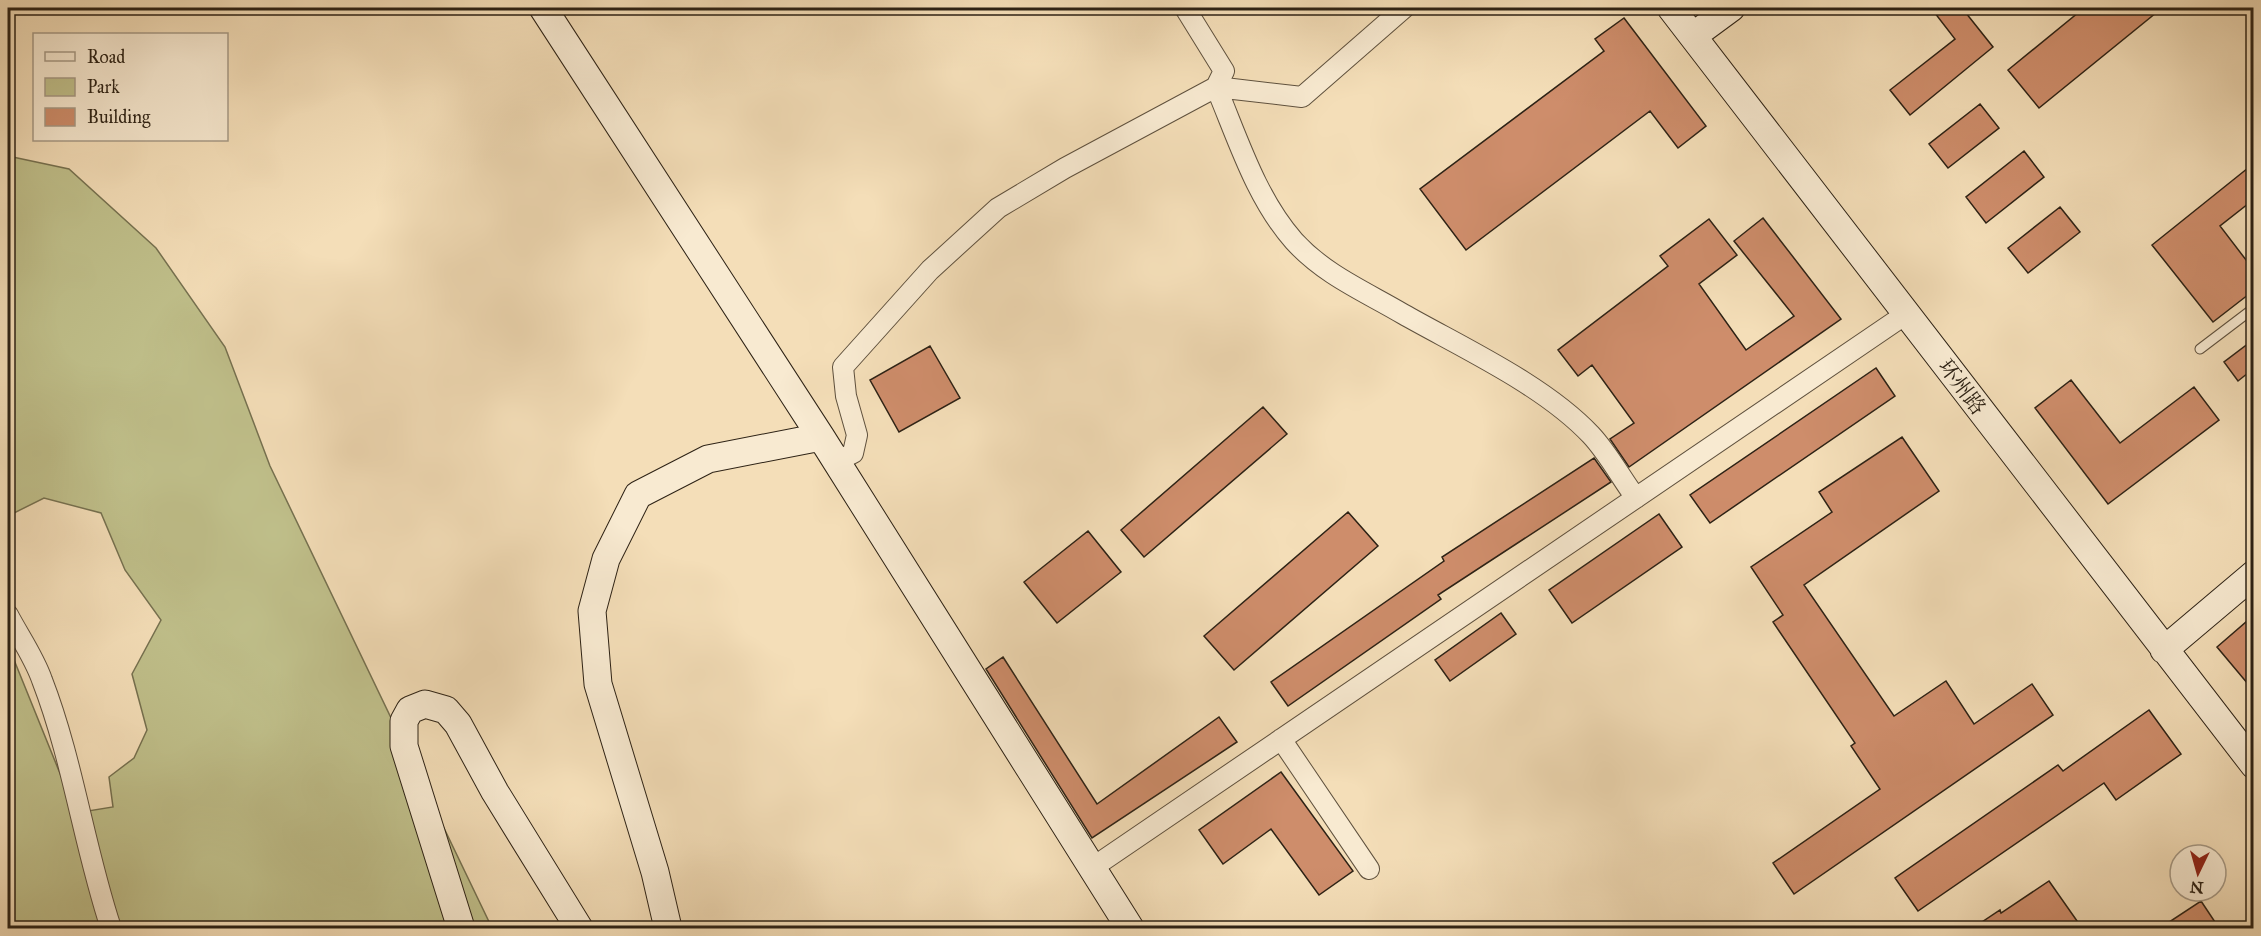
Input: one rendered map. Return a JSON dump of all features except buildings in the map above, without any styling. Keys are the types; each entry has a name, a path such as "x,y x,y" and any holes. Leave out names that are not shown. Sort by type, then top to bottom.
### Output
{"street":[{"path":"543,8 821,437 1130,928"},
{"path":"1185,8 1224,71 1216,87 1260,190 1282,225 1310,256 1344,283 1537,390 1590,435 1636,498"},
{"path":"836,462 853,453 857,435 846,396 843,367 930,270 998,208 1065,168 1216,87 1302,97 1404,8"},
{"name":"环州路","path":"1671,8 2253,765"},
{"path":"1693,36 1731,8"},
{"path":"1092,868 1906,314"},
{"path":"668,928 655,872 598,684 592,611 606,559 638,495 708,459 821,437"},
{"path":"2164,650 2253,574"},
{"path":"8,615 42,678 63,745 97,887 111,928"},
{"path":"461,928 404,746 404,721 410,710 425,704 446,710 458,724 495,792 579,928"},
{"path":"1281,739 1370,869"}],"lane":[{"path":"2200,349 2253,308"}],"green space":[{"path":"8,156 69,169 156,248 225,347 270,466 492,928 8,928 8,645 76,813 113,807 109,777 134,758 147,730 132,674 161,620 125,570 101,513 44,498 8,516"}]}
